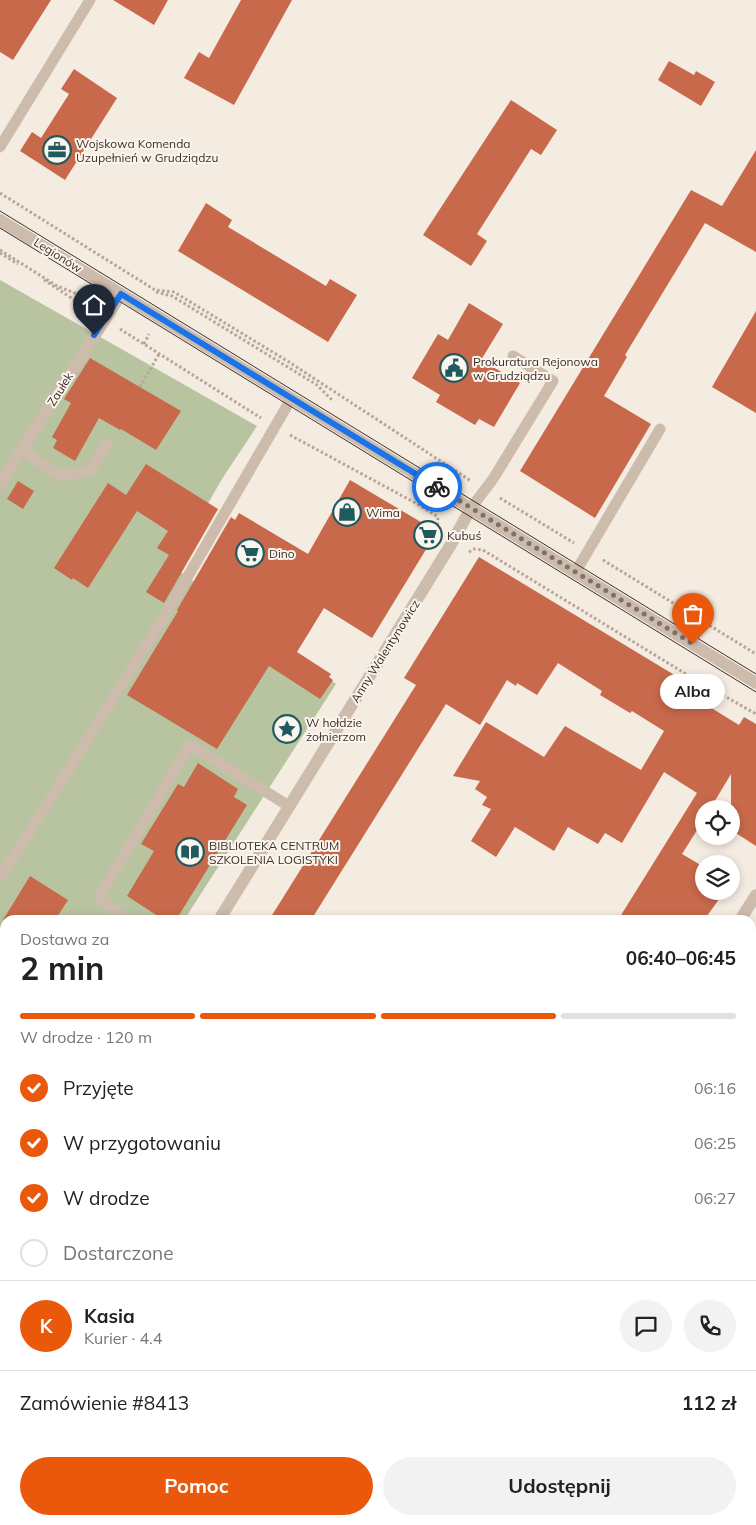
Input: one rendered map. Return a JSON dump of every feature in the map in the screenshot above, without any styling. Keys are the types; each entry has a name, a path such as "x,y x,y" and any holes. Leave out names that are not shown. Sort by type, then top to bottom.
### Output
{"street":[{"name":"Legionów","path":"0,220 756,682"},
{"name":"Zaułek","path":"0,484 121,294"},
{"name":"Anny Walentynowicz","path":"222,915 450,546 471,508"},
{"path":"743,915 756,895"}],"lane":[{"path":"0,148 90,0"},
{"path":"471,508 493,479 553,381 512,356"},
{"path":"0,876 166,614 291,399"},
{"path":"575,573 660,429"},
{"path":"22,449 59,476 89,471 107,444"},
{"path":"120,915 99,897 190,745 289,806"}],"path":[{"path":"0,193 155,290 173,294 289,362 444,464 441,470"},
{"path":"0,252 57,286 112,308"},
{"path":"0,252 275,427 438,517 437,532"},
{"path":"145,290 173,294 318,385 335,403"},
{"path":"169,301 173,294"},
{"path":"143,327 150,333 144,344"},
{"path":"140,387 159,354"},
{"path":"420,506 422,501"},
{"path":"466,556 474,549 483,550 686,674 756,714"}],"green space":[{"path":"0,280 257,426 222,479 172,566 336,684 187,915 0,915"}],"building":[{"path":"0,0 51,0 13,60 0,52"},
{"path":"113,0 168,0 154,25"},
{"path":"241,0 292,0 234,105 184,78 199,52 209,58"},
{"path":"669,61 694,75 696,71 715,82 701,106 658,80"},
{"path":"74,69 117,98 65,180 20,151 32,132 41,138 69,94 61,89"},
{"path":"511,100 557,130 541,155 531,149 477,234 487,241 471,266 423,235"},
{"path":"756,150 756,252 705,223 625,355 627,357 604,396 651,424 595,518 520,471 691,190 722,206"},
{"path":"206,203 232,220 228,227 326,286 330,279 357,295 328,342 178,251"},
{"name":"Prokuratura Rejonowa w Grudziądzu","path":"469,303 503,324 481,360 520,383 494,427 479,419 475,425 436,402 440,395 412,378 438,334 448,340"},
{"path":"756,311 756,413 712,387"},
{"path":"90,358 181,411 156,450 99,418 75,461 53,448 57,440 52,437 71,403 64,399"},
{"path":"146,464 218,509 164,603 146,592 169,555 157,548 168,531 137,511 88,588 54,568 108,483 126,495"},
{"path":"350,480 431,528 433,538 372,638 324,608 297,652 331,674 329,677 333,680 320,699 269,666 217,749 127,695 178,611 231,517 235,520 239,513 308,554"},
{"path":"18,481 34,491 23,509 7,499"},
{"path":"479,557 691,685 687,693 739,725 744,717 756,724 756,846 740,836 740,800 731,800 731,774 715,800 695,800 695,833 682,854 695,862 695,900 718,900 708,915 621,915 697,793 664,772 622,843 605,833 598,844 568,827 554,851 515,827 496,857 471,841 491,809 482,805 487,797 475,789 480,781 453,776 486,722 544,757 565,726 641,770 664,731 632,711 630,713 600,695 602,691 558,663 537,695 517,683 516,686 507,680 480,725 446,704 314,915 272,915 416,685 404,678"},
{"path":"198,763 238,789 234,797 247,805 179,915 156,915 127,896 154,851 141,844 178,784 184,787"},
{"path":"30,876 68,900 58,915 6,915"}],"tram line":[{"path":"0,211 756,674"},
{"path":"0,228 756,692"}],"way so far":[{"path":"437,487 693,644"}],"place":[{"name":"Wojskowa Komenda Uzupełnień w Grudziądzu","path":"57,150"},
{"name":"Prokuratura Rejonowa w Grudziądzu","path":"454,368"},
{"name":"Wima","path":"347,512"},
{"name":"Kubuś","path":"428,535"},
{"name":"Dino","path":"250,553"},
{"name":"Alba","path":"693,644"},
{"name":"W hołdzie żołnierzom","path":"287,729"},
{"name":"BIBLIOTEKA CENTRUM SZKOLENIA LOGISTYKI","path":"190,852"}],"route":[{"path":"94,335 121,294 437,487"}]}
